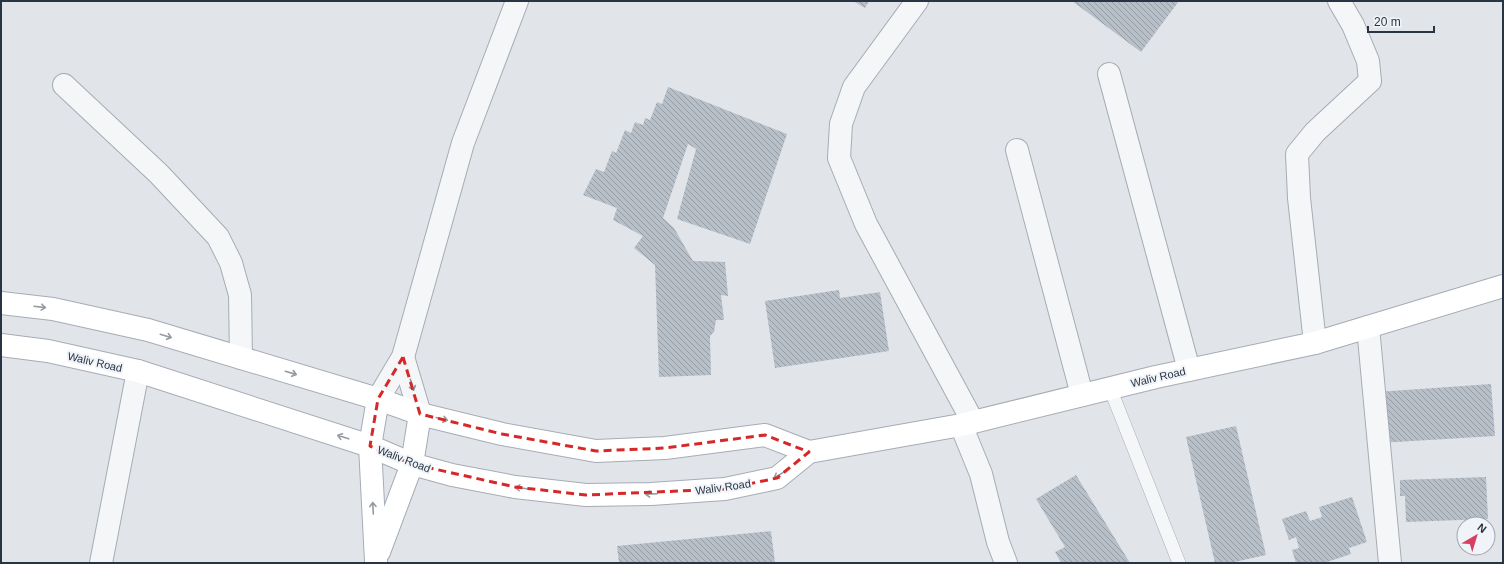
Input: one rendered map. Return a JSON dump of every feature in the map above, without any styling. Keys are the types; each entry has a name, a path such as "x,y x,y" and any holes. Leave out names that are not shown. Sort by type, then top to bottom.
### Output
{"main road":[{"name":"Waliv Road","path":"1,345 48,351 138,371 370,446 412,464 452,475 516,487 586,495 651,494 725,489 777,478 809,452 967,423 1110,388 1315,343 1503,286"},
{"path":"1,303 53,309 141,329 378,399 420,414 502,434 596,451 664,448 765,435 809,452"},
{"path":"375,562 370,446 378,399"},
{"path":"375,562 412,464 420,414"}],"street":[{"path":"378,399 403,357 463,143 517,1"},
{"path":"917,1 854,87 841,124 839,158 866,224 967,423 998,542 1006,563"},
{"path":"1315,343 1299,198 1297,154 1315,132 1370,80 1368,61 1353,25 1339,1"},
{"path":"1109,74 1189,370"},
{"path":"64,85 159,174 218,237 231,264 240,294 241,358"},
{"path":"1017,150 1082,395"},
{"path":"1368,327 1390,563"},
{"path":"403,357 420,414"},
{"path":"101,563 138,371"}],"lane":[{"path":"1110,388 1179,563"}],"highlighted area":[{"path":"403,357 420,414 502,434 596,451 665,448 765,435 809,452 777,478 725,489 586,495 515,487 412,464 370,446 378,399"}],"building":[{"path":"853,1 869,1 865,8"},
{"path":"1072,1 1179,1 1141,52"},
{"path":"668,87 787,134 750,244 677,219 696,149 688,144 663,218 674,228 693,261 725,262 728,296 721,295 724,320 716,320 714,332 710,336 711,375 659,377 655,265 634,248 643,236 613,220 617,208 583,195 596,169 604,172 612,151 616,153 625,130 631,133 635,122 643,125 645,118 650,120 657,102 662,104"},
{"path":"839,290 840,298 880,292 889,351 775,368 765,301"},
{"path":"1491,384 1495,436 1380,443 1377,392"},
{"path":"1236,426 1266,555 1230,563 1215,563 1186,437"},
{"path":"1076,475 1130,563 1061,563 1055,552 1065,547 1036,499"},
{"path":"1486,477 1488,516 1456,516 1456,520 1406,522 1405,496 1400,496 1400,480"},
{"path":"1352,497 1367,542 1349,548 1351,554 1324,563 1296,563 1292,550 1299,548 1296,537 1289,540 1282,519 1306,511 1310,521 1322,517 1319,507"},
{"path":"771,531 775,563 619,563 617,546"}]}
